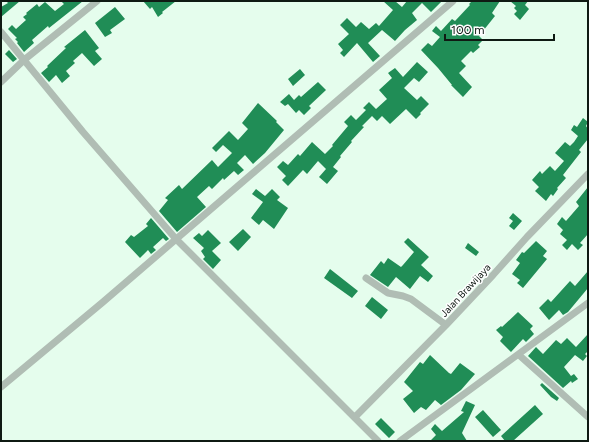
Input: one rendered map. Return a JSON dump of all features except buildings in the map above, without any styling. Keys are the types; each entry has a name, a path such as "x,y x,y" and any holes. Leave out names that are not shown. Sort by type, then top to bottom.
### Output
{"street":[{"path":"1,82 24,60 97,1"},
{"path":"1,387 103,302 453,1"},
{"path":"1,32 83,132 176,239 378,441"},
{"name":"Jalan Brawijaya","path":"355,417 446,325 527,237 588,174"},
{"path":"366,278 388,294 403,296 411,299 446,325"},
{"path":"400,441 588,303"},
{"path":"519,355 588,417"}]}
